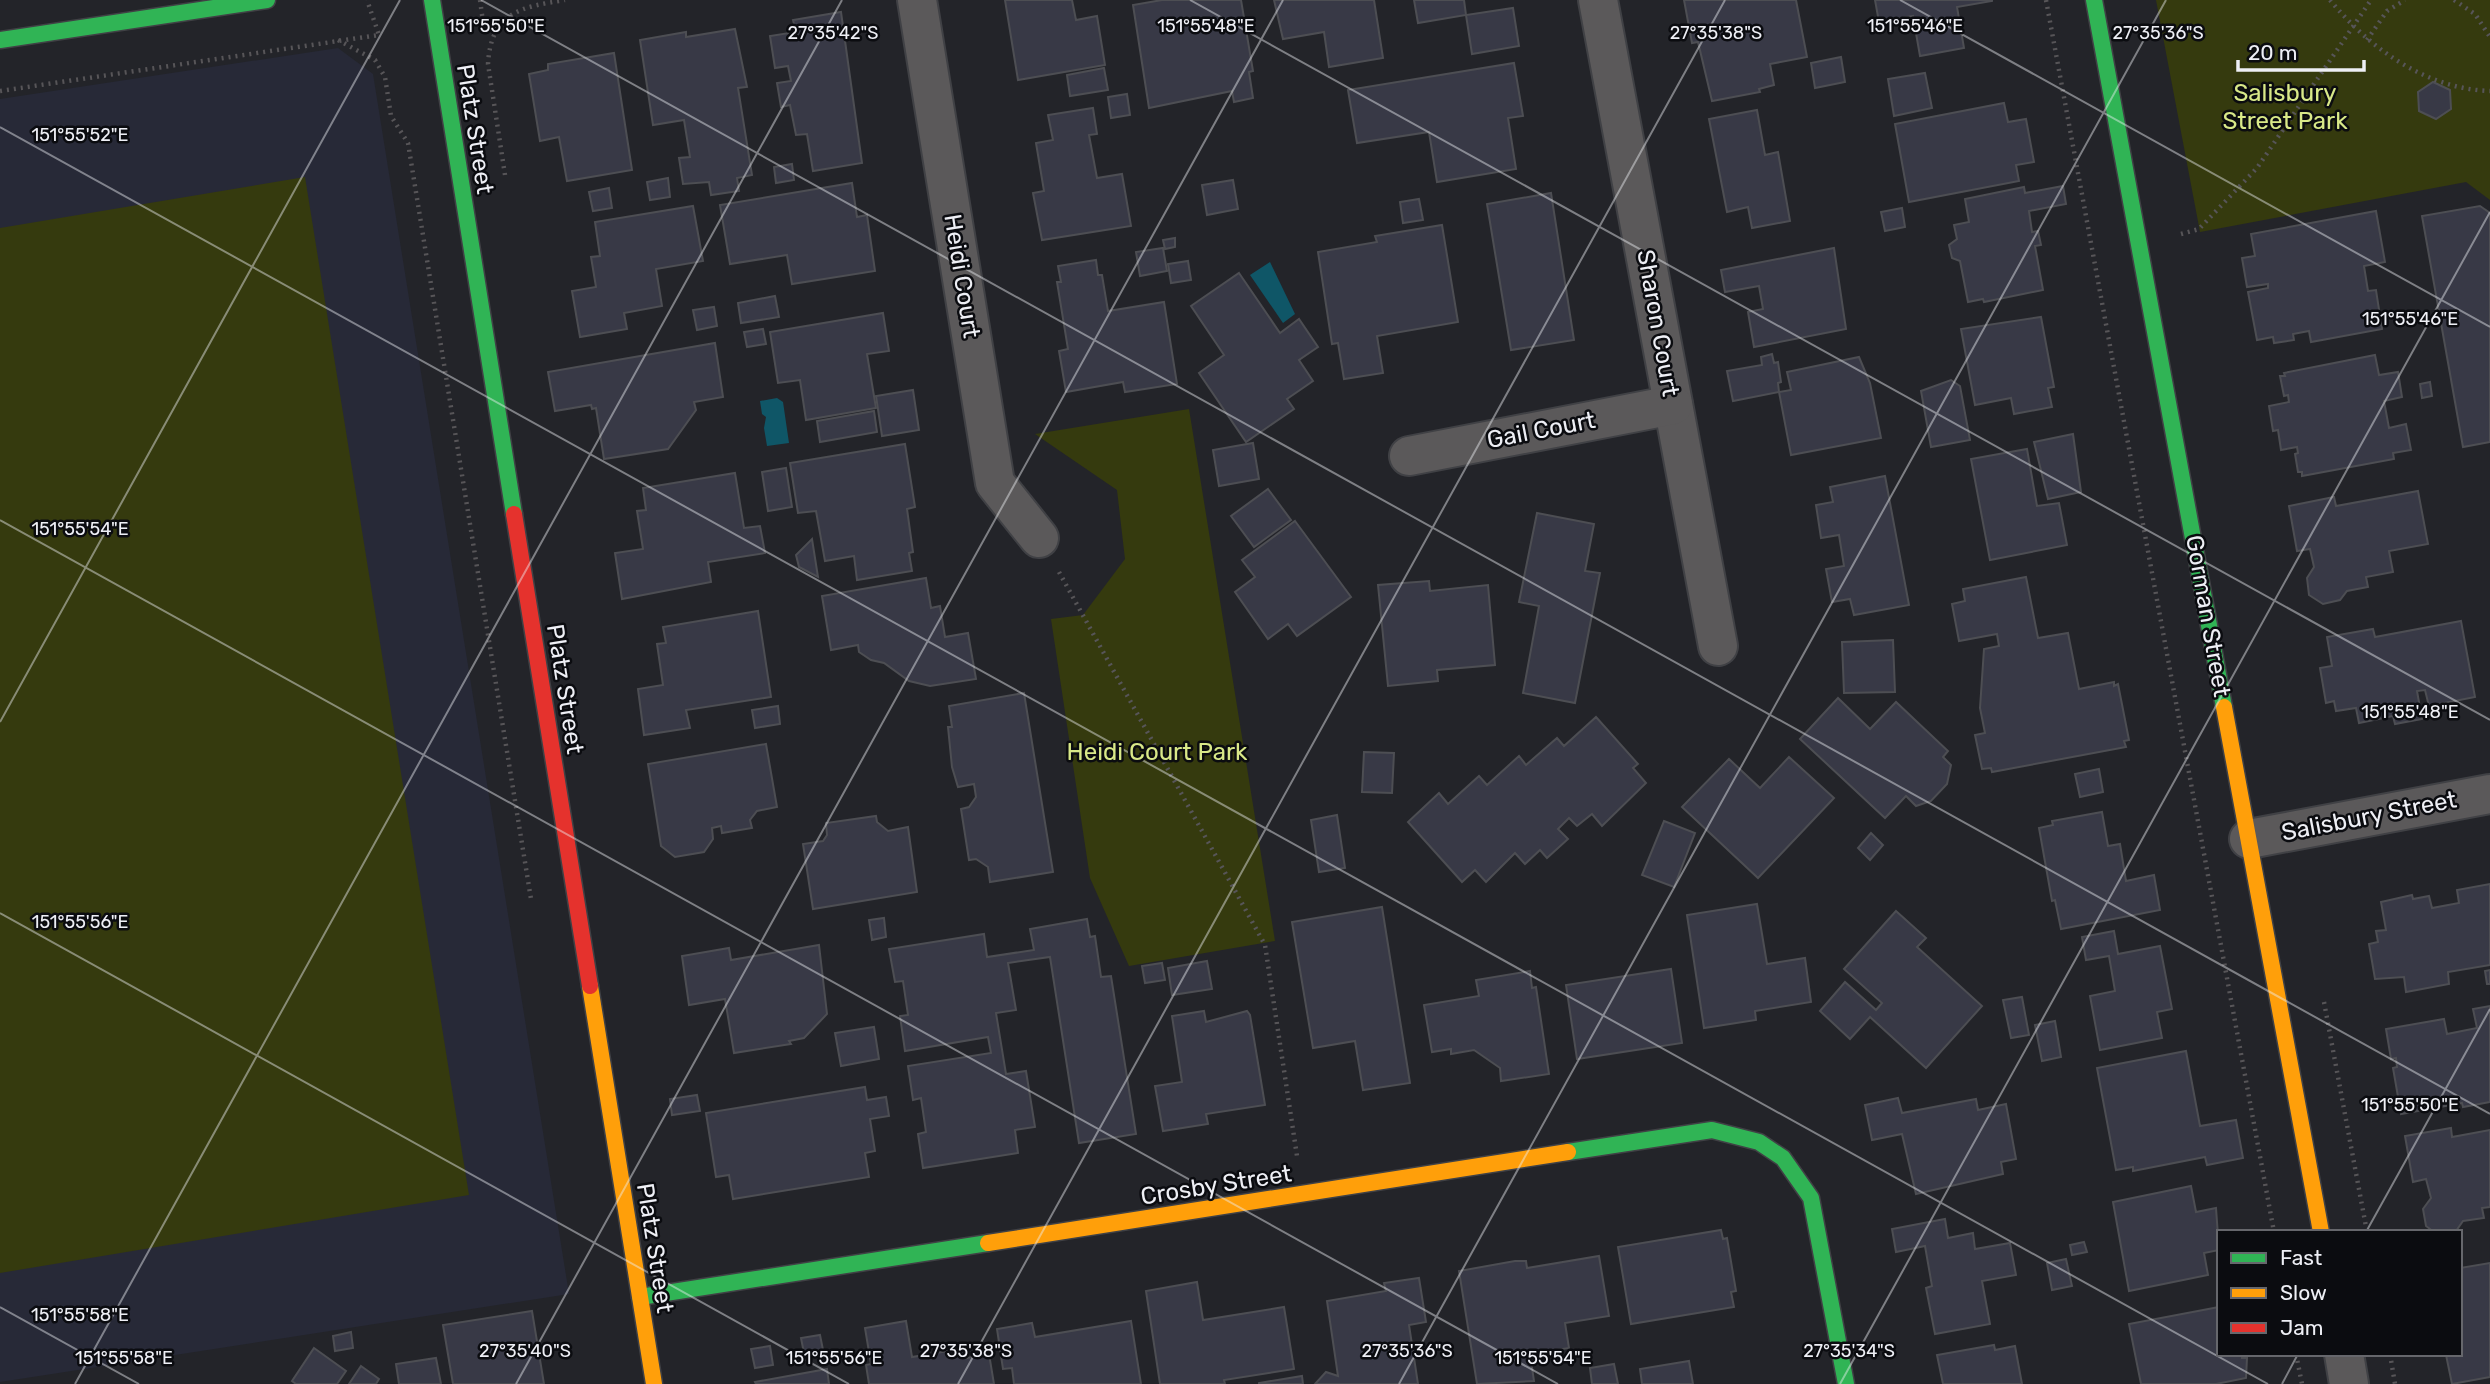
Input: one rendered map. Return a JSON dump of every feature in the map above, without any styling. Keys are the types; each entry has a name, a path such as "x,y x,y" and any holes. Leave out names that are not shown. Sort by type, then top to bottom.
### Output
{"street":[{"path":"0,40 267,0"},
{"name":"Platz Street","path":"432,0 654,1384"},
{"name":"Heidi Court","path":"917,0 995,483 1040,538"},
{"name":"Sharon Court","path":"1598,0 1718,646"},
{"name":"Gorman Street","path":"2094,0 2321,1230"},
{"name":"Gail Court","path":"1409,456 1673,405"},
{"name":"Salisbury Street","path":"2249,839 2490,794"},
{"name":"Crosby Street","path":"640,1297 1712,1130 1755,1138 1790,1162 1811,1198 1846,1384"},
{"path":"2344,1356 2349,1384"}],"path":[{"path":"0,91 379,35 367,0"},
{"path":"480,0 483,22 496,29"},
{"path":"505,176 488,64 489,46 496,29 520,9 565,0"},
{"path":"2046,0 2274,1230"},
{"path":"2330,0 2367,40 2414,70 2448,83 2489,91 2490,82"},
{"path":"2181,234 2199,229 2257,169 2371,0"},
{"path":"2367,40 2387,11 2405,0"},
{"path":"2454,0 2475,13 2490,37"},
{"path":"338,40 375,60 385,78 391,116 408,143 534,912"},
{"path":"1040,538 1265,945 1303,1194"},
{"path":"2322,991 2367,1230"},
{"path":"2297,1356 2302,1384"},
{"path":"2390,1356 2395,1384"}],"shaded area":[{"path":"338,48 373,74 569,1294 0,1382 0,99"}],"green space":[{"name":"Salisbury Street Park","path":"2156,0 2490,0 2490,200 2466,182 2200,232"},
{"path":"305,177 469,1195 0,1273 0,228"},
{"name":"Heidi Court Park","path":"1189,409 1275,941 1129,966 1090,878 1051,619 1083,615 1125,559 1117,490 1035,434"}],"water":[{"path":"1270,262 1295,314 1283,323 1250,275"},
{"path":"777,398 783,402 789,443 767,446 764,428 766,417 762,414 760,401"}],"building":[{"path":"1005,0 1072,0 1076,20 1097,16 1105,65 1018,80"},
{"path":"1162,0 1241,0 1253,71 1249,72 1253,98 1234,102 1232,91 1149,108 1133,5"},
{"path":"1274,0 1374,0 1383,58 1329,67 1324,32 1283,39"},
{"path":"1414,0 1464,0 1466,15 1418,23"},
{"path":"1684,0 1796,0 1807,57 1770,64 1774,85 1759,89 1760,92 1712,101 1698,42 1692,43"},
{"path":"1875,0 1992,1 1957,7 1964,48 1920,56 1913,16 1879,22"},
{"path":"1513,8 1519,46 1472,54 1466,15"},
{"path":"841,12 862,163 813,171 807,134 796,135 790,105 781,107 777,83 791,81 788,66 775,68 770,36 796,32 793,20"},
{"path":"735,29 747,87 738,88 752,175 737,178 739,191 711,195 709,182 683,184 679,158 690,157 684,120 653,125 640,40 686,32 686,37"},
{"path":"614,53 632,170 567,181 559,137 540,141 529,74 548,70 548,64"},
{"path":"1841,57 1845,82 1815,88 1811,63"},
{"path":"1514,63 1523,116 1508,118 1516,169 1437,182 1429,132 1357,143 1348,90"},
{"path":"1104,68 1108,90 1070,96 1067,75"},
{"path":"1925,73 1932,108 1894,116 1888,79"},
{"path":"2433,82 2450,90 2451,109 2436,119 2419,111 2418,92"},
{"path":"1127,94 1130,115 1111,118 1108,97"},
{"path":"2004,103 2008,122 2026,119 2034,162 2016,165 2019,181 1909,202 1895,124"},
{"path":"1093,108 1097,134 1089,135 1097,178 1122,174 1131,226 1042,240 1033,193 1044,191 1036,143 1053,140 1048,115"},
{"path":"1757,110 1765,155 1778,152 1790,221 1752,228 1748,207 1727,212 1709,119"},
{"path":"792,164 794,180 776,183 774,167"},
{"path":"668,178 670,197 650,200 647,182"},
{"path":"1233,180 1238,209 1207,215 1202,185"},
{"path":"852,183 857,217 867,215 875,271 792,284 787,255 730,264 720,205"},
{"path":"2063,186 2066,204 2029,211 2032,232 2038,231 2041,245 2035,246 2043,290 1984,302 1983,299 1968,302 1960,261 1952,258 1949,245 1957,239 1954,225 1969,222 1965,199 2024,187 2025,193"},
{"path":"609,188 612,208 593,211 589,192"},
{"path":"1551,193 1574,340 1511,350 1487,204"},
{"path":"1419,199 1423,220 1403,223 1400,202"},
{"path":"693,206 703,261 656,269 662,306 624,313 627,329 580,337 572,291 596,287 591,257 600,256 595,222"},
{"path":"2480,206 2490,213 2490,442 2463,447 2422,216"},
{"path":"1902,208 1905,227 1885,231 1881,212"},
{"path":"2376,211 2385,262 2364,266 2368,291 2376,290 2382,329 2311,342 2309,331 2293,334 2294,340 2274,343 2273,337 2257,340 2248,292 2268,288 2268,284 2247,287 2242,258 2255,256 2251,234"},
{"path":"1442,225 1458,322 1377,336 1383,373 1344,379 1338,343 1332,344 1318,252 1377,242 1375,236"},
{"path":"1175,238 1175,247 1165,249 1163,240"},
{"path":"1163,248 1167,271 1140,276 1136,252"},
{"path":"1834,248 1846,329 1754,347 1748,312 1763,309 1759,286 1725,292 1721,270"},
{"path":"1096,260 1098,275 1102,275 1108,311 1164,302 1177,384 1125,392 1123,382 1066,392 1059,351 1068,349 1057,282 1061,282 1058,266"},
{"path":"1188,261 1191,280 1171,283 1168,264"},
{"path":"1239,273 1280,333 1299,319 1318,347 1299,360 1313,381 1287,399 1294,409 1246,442 1199,373 1224,355 1191,306"},
{"path":"775,296 779,317 741,323 738,303"},
{"path":"714,307 717,326 697,330 693,310"},
{"path":"883,313 889,351 867,354 876,408 806,420 800,380 778,383 770,332"},
{"path":"2041,317 2054,387 2048,388 2052,407 2014,414 2011,398 1975,405 1961,329"},
{"path":"763,329 766,344 747,347 744,332"},
{"path":"715,343 723,397 694,402 696,410 668,449 604,459 596,408 592,409 591,405 555,411 548,372"},
{"path":"1772,354 1774,363 1778,362 1781,382 1778,383 1779,392 1733,401 1727,371 1762,365 1761,357"},
{"path":"2375,355 2379,375 2398,372 2402,397 2384,401 2389,428 2406,424 2411,450 2393,453 2394,459 2302,476 2302,472 2298,472 2295,454 2298,453 2297,447 2281,450 2278,430 2273,431 2269,406 2289,402 2288,395 2284,396 2280,376"},
{"path":"1859,357 1870,383 1881,438 1791,455 1779,392 1791,390 1787,372"},
{"path":"1951,380 1960,386 1970,440 1931,447 1921,391"},
{"path":"2430,382 2432,396 2422,398 2420,384"},
{"path":"913,390 919,430 882,436 876,396"},
{"path":"874,411 877,432 820,442 817,421"},
{"path":"2073,434 2081,492 2048,499 2034,442"},
{"path":"1253,443 1259,479 1219,486 1213,450"},
{"path":"905,444 915,507 907,509 913,552 909,553 912,571 857,580 854,556 825,561 816,511 798,513 790,463"},
{"path":"2027,449 2037,506 2059,503 2067,545 1990,560 1971,459"},
{"path":"786,468 792,507 768,511 762,472"},
{"path":"735,473 744,528 760,526 765,553 708,562 711,582 622,599 615,553 643,549 637,511 646,510 643,488"},
{"path":"1885,476 1909,605 1854,615 1850,599 1832,602 1826,569 1844,566 1839,535 1821,538 1816,505 1833,502 1830,487"},
{"path":"1268,489 1291,520 1254,547 1231,516"},
{"path":"2418,491 2428,544 2389,551 2393,572 2366,577 2368,587 2347,591 2340,600 2323,604 2309,595 2307,578 2314,567 2310,549 2297,551 2289,506 2334,497 2336,506"},
{"path":"1537,513 1594,524 1585,571 1600,573 1575,703 1523,693 1539,606 1519,602"},
{"path":"1295,521 1351,597 1297,636 1288,624 1268,639 1235,592 1255,577 1242,560"},
{"path":"812,539 818,577 799,567 796,555"},
{"path":"2026,577 2038,638 2068,633 2079,689 2114,682 2114,686 2118,684 2129,740 2124,741 2126,747 1992,772 1991,768 1982,769 1975,735 1985,733 1980,708 1984,649 1999,646 1997,634 1959,641 1952,604 1965,601 1963,589"},
{"path":"926,578 931,608 940,606 945,637 968,633 976,679 930,686 909,681 884,663 871,660 859,652 858,645 831,650 822,596"},
{"path":"1429,581 1430,591 1488,585 1495,665 1437,670 1438,681 1388,686 1378,585"},
{"path":"758,611 771,697 686,710 690,728 644,735 638,689 663,685 657,644 666,643 663,627"},
{"path":"2461,621 2475,697 2429,706 2425,690 2417,691 2422,719 2395,724 2393,716 2359,723 2356,708 2336,711 2334,701 2326,703 2320,668 2332,666 2327,637 2373,629 2375,637"},
{"path":"1893,640 1895,692 1844,693 1842,642"},
{"path":"1024,693 1053,872 990,882 988,867 976,859 969,860 961,809 969,807 976,797 974,784 958,787 952,767 949,706"},
{"path":"1838,698 1870,729 1896,702 1948,751 1943,757 1951,765 1947,784 1931,801 1916,806 1906,796 1885,818 1800,739"},
{"path":"778,706 780,724 755,728 752,710"},
{"path":"1596,717 1638,764 1633,768 1646,783 1602,826 1592,814 1577,826 1569,818 1558,829 1568,839 1547,858 1540,850 1525,864 1515,853 1486,882 1475,870 1462,882 1408,822 1439,793 1448,804 1479,776 1487,785 1519,756 1526,765 1557,738 1564,746"},
{"path":"766,744 777,807 757,811 750,820 752,828 722,833 721,826 712,828 713,839 704,852 675,857 661,846 648,764"},
{"path":"1364,752 1394,753 1392,793 1362,792"},
{"path":"1789,757 1834,798 1758,878 1682,807 1729,759 1760,788"},
{"path":"2099,769 2103,792 2080,797 2075,774"},
{"path":"2102,812 2108,846 2120,844 2126,881 2154,875 2160,910 2061,929 2055,900 2052,901 2039,828 2053,825 2052,821"},
{"path":"1337,815 1345,868 1319,872 1311,820"},
{"path":"876,816 877,822 888,831 908,827 917,892 813,909 803,844 823,841 827,835 826,823"},
{"path":"1664,821 1695,833 1674,887 1642,875"},
{"path":"1871,833 1883,845 1870,860 1858,848"},
{"path":"2490,884 2490,965 2448,972 2449,984 2406,992 2404,977 2375,979 2369,944 2378,942 2376,931 2386,930 2381,902 2412,895 2413,899 2429,896 2432,908 2459,903 2457,890"},
{"path":"1757,904 1767,964 1805,958 1811,1002 1755,1011 1756,1020 1704,1028 1687,915"},
{"path":"1382,907 1410,1083 1363,1090 1355,1041 1313,1048 1292,922"},
{"path":"1896,911 1926,938 1917,947 1982,1006 1926,1068 1870,1017 1850,1039 1820,1011 1845,982 1876,1010 1882,1003 1844,969"},
{"path":"884,918 886,937 872,940 869,920"},
{"path":"1087,919 1090,937 1095,936 1101,977 1111,976 1136,1134 1079,1143 1050,957 1008,963 1016,1010 996,1013 1006,1074 1026,1071 1035,1127 1015,1130 1018,1153 923,1168 918,1134 926,1132 921,1098 913,1100 908,1066 991,1053 988,1037 905,1051 900,1016 908,1015 903,981 895,982 889,949 984,934 987,957 1034,950 1030,929"},
{"path":"2114,931 2118,954 2160,946 2172,1009 2157,1012 2162,1038 2100,1050 2090,996 2115,991 2109,956 2086,960 2082,937"},
{"path":"819,945 827,1014 804,1038 789,1041 791,1044 734,1053 725,999 689,1005 682,956 729,948 731,960"},
{"path":"1207,961 1212,989 1172,995 1168,968"},
{"path":"1162,963 1165,980 1145,983 1142,966"},
{"path":"1671,969 1682,1043 1577,1059 1566,985"},
{"path":"2490,970 2490,984 2487,984 2485,971"},
{"path":"1530,971 1532,988 1536,987 1549,1074 1501,1081 1500,1068 1474,1050 1451,1054 1451,1049 1432,1052 1424,1005 1479,996 1476,980"},
{"path":"2022,997 2029,1035 2011,1038 2003,1000"},
{"path":"2490,1006 2490,1102 2463,1107 2462,1103 2401,1114 2393,1068 2397,1067 2396,1058 2391,1059 2386,1029 2444,1019 2447,1034 2477,1028 2473,1009"},
{"path":"1204,1011 1206,1022 1247,1011 1250,1015 1265,1105 1206,1114 1208,1124 1163,1131 1155,1086 1182,1082 1172,1016"},
{"path":"2055,1021 2061,1057 2042,1061 2035,1025"},
{"path":"874,1027 879,1059 841,1066 835,1033"},
{"path":"2186,1051 2200,1126 2236,1120 2243,1158 2207,1165 2205,1157 2133,1171 2133,1167 2116,1170 2097,1068"},
{"path":"865,1087 867,1100 886,1097 889,1116 870,1119 875,1151 865,1153 869,1177 733,1199 729,1175 716,1177 706,1113"},
{"path":"697,1095 700,1111 672,1115 670,1099"},
{"path":"1898,1098 1902,1113 1976,1099 1978,1110 2006,1104 2016,1159 2001,1162 2003,1174 1916,1194 1902,1134 1872,1140 1865,1105"},
{"path":"2451,1128 2452,1137 2490,1130 2490,1207 2482,1208 2484,1218 2463,1221 2457,1230 2431,1230 2426,1226 2423,1209 2431,1198 2426,1179 2413,1182 2405,1136"},
{"path":"2191,1186 2196,1212 2216,1208 2217,1250 2204,1253 2208,1275 2129,1291 2113,1202"},
{"path":"1945,1219 1948,1238 1973,1233 1975,1249 2010,1243 2016,1275 1982,1281 1990,1324 1935,1334 1926,1288 1932,1286 1925,1246 1896,1252 1892,1229"},
{"path":"1721,1230 1723,1239 1727,1238 1736,1291 1731,1292 1734,1307 1631,1324 1618,1247"},
{"path":"2084,1242 2087,1252 2072,1255 2070,1245"},
{"path":"1599,1256 1609,1316 1565,1323 1569,1348 1530,1354 1534,1381 1477,1384 1459,1271 1515,1261 1526,1261 1527,1268"},
{"path":"2066,1259 2072,1286 2052,1290 2047,1263"},
{"path":"2490,1263 2490,1377 2452,1384 2446,1356 2462,1356 2462,1268"},
{"path":"1419,1278 1426,1322 1409,1325 1418,1384 1315,1384 1326,1372 1338,1376 1327,1301 1386,1291 1384,1283"},
{"path":"1197,1282 1203,1320 1284,1307 1294,1369 1224,1380 1225,1384 1160,1384 1146,1291"},
{"path":"2217,1307 2217,1356 2247,1358 2246,1378 2216,1384 2141,1384 2129,1324"},
{"path":"532,1311 544,1384 453,1384 443,1325"},
{"path":"906,1321 912,1357 966,1348 967,1358 989,1354 994,1384 869,1384 866,1365 871,1364 865,1328"},
{"path":"1131,1321 1141,1384 1014,1384 1012,1368 1003,1369 997,1329 1032,1323 1035,1337"},
{"path":"351,1332 353,1348 335,1351 333,1336"},
{"path":"820,1335 823,1350 804,1353 801,1338"},
{"path":"1994,1345 1995,1350 2015,1346 2022,1384 1943,1384 1937,1355"},
{"path":"770,1346 773,1365 755,1368 751,1349"},
{"path":"314,1348 346,1371 337,1384 296,1384 292,1381"},
{"path":"436,1358 441,1384 399,1384 396,1364"},
{"path":"1689,1361 1693,1384 1642,1384 1640,1369"},
{"path":"1614,1364 1618,1384 1592,1384 1590,1368"},
{"path":"361,1366 379,1379 376,1384 349,1384"},
{"path":"827,1369 829,1384 755,1382"},
{"path":"1302,1376 1303,1384 1259,1384 1259,1383"}],"traffic: fast":[{"path":"0,40 267,0"},
{"path":"432,0 514,514"},
{"path":"2094,0 2224,707"},
{"path":"1568,1152 1712,1130 1759,1142 1783,1158 1811,1198 1846,1384"},
{"path":"640,1297 988,1243"}],"traffic: slow":[{"path":"2224,707 2321,1230"},
{"path":"590,986 654,1384"},
{"path":"988,1243 1568,1152"}],"traffic: jam":[{"path":"514,514 590,986"}]}
